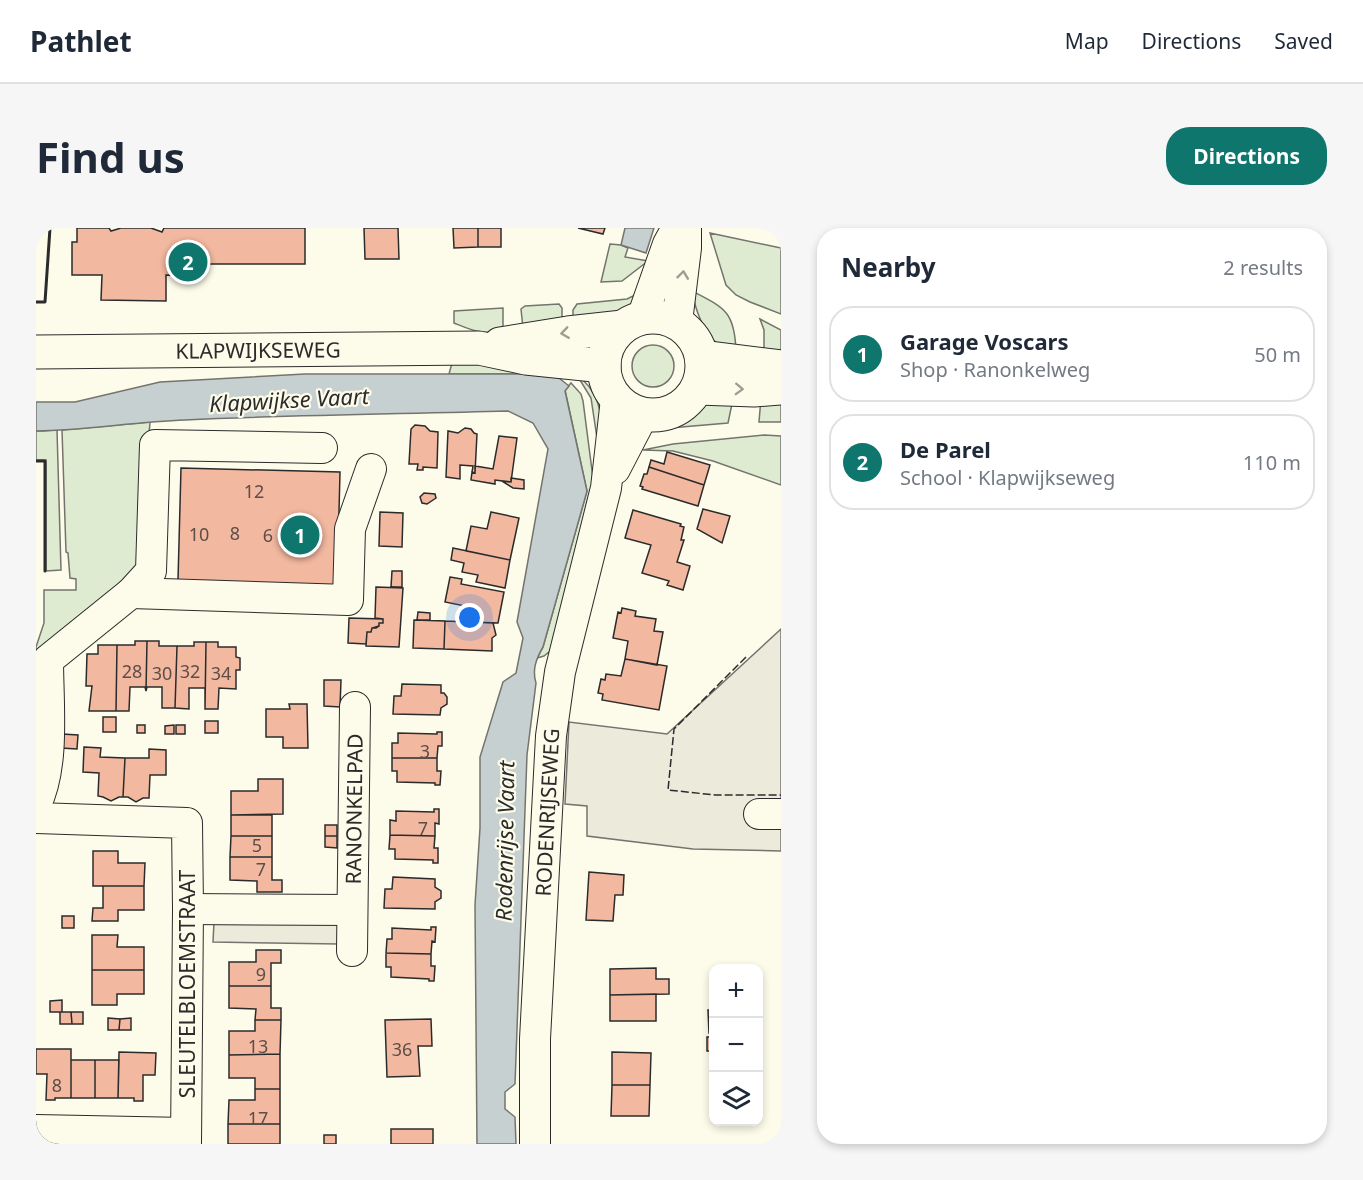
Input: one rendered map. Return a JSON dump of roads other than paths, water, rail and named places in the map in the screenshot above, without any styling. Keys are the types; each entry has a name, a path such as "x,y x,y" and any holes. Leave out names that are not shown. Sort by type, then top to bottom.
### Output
{"main road":[{"path":"664,318 677,322 694,337 700,372 685,404 676,410 656,415 630,407 608,387 604,366 608,346 615,335 633,322 664,318"},
{"name":"KLAPWIJKSEWEG","path":"36,352 478,348 633,322"},
{"name":"KLAPWIJKSEWEG","path":"478,348 526,358 604,366"},
{"path":"700,372 781,367"},
{"path":"700,372 754,390 781,388"}],"street":[{"path":"633,322 677,228"},
{"path":"677,322 686,248 686,228"},
{"name":"RODENRIJSEWEG","path":"535,1144 535,1040 550,736 560,672 606,488 630,407"},
{"path":"36,804 42,792 47,763 48,660 131,593 151,571 155,445 322,448"},
{"path":"131,593 348,600 350,529 372,469"},
{"name":"RANONKELPAD","path":"352,951 355,706"},
{"name":"SLEUTELBLOEMSTRAAT","path":"36,818 186,823 188,909 186,1139"},
{"name":"RANONKELPAD","path":"188,909 352,910"},
{"path":"36,1131 186,1139"}],"water":[{"path":"625,228 654,228 646,253 621,245"},
{"path":"305,374 554,374 569,386 565,391 587,491 535,669 536,683 527,755 515,1084 505,1092 505,1109 515,1117 516,1144 477,1144 475,905 480,828 480,757 503,682 516,673 523,638 517,622 548,449 533,423 508,411 185,420 36,431 36,402 75,402 160,382"}],"place":[{"name":"De Parel","path":"188,262"},
{"name":"Garage Voscars","path":"300,535"}],"water label":[{"name":"Klapwijkse Vaart","path":"289,399"},
{"name":"Rodenrijse Vaart","path":"504,841"}]}
